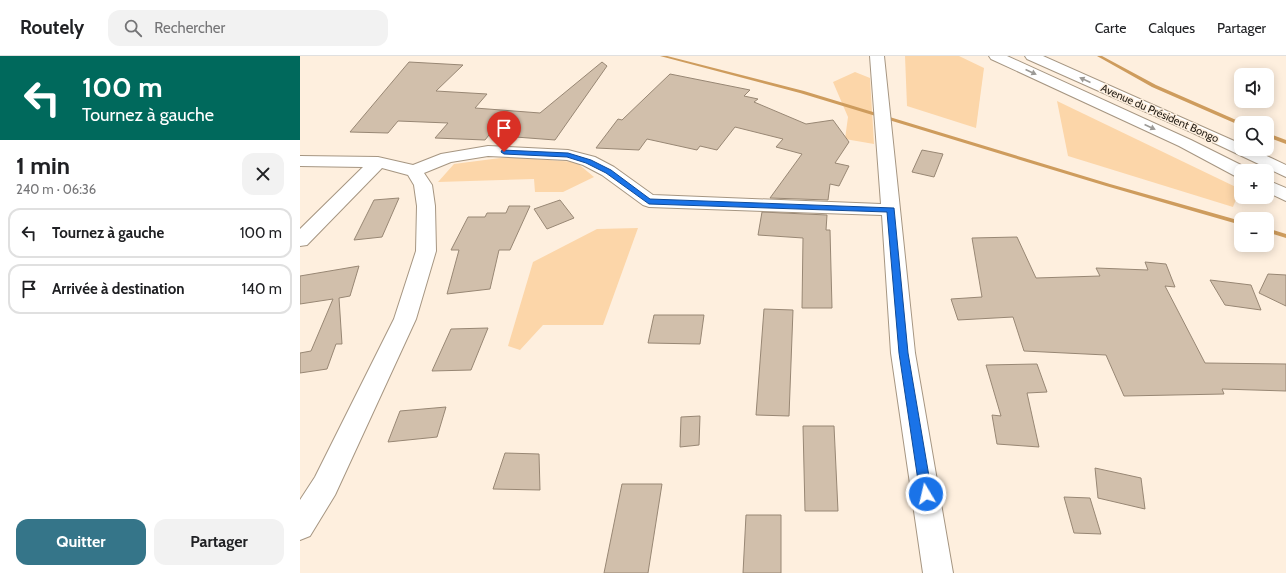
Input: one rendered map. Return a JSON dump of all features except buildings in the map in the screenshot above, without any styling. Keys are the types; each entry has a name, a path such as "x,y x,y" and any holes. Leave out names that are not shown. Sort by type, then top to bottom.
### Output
{"street":[{"path":"877,56 883,103 884,139 904,353 938,573"},
{"name":"Avenue du Président Bongo","path":"996,56 1185,143 1234,168"},
{"name":"Avenue du Président Bongo","path":"1032,56 1197,129 1286,172"},
{"path":"414,171 447,158 488,151 568,155 588,161 608,171 649,201 891,210"},
{"path":"300,161 378,162 396,165 414,171 423,185 426,206 426,251 404,319 325,486 300,526"},
{"path":"300,240 378,162"},
{"path":"1274,189 1286,195"}],"shaded area":[{"path":"905,56 959,56 984,68 976,128 907,106"},
{"path":"855,72 870,78 874,144 845,139 848,117 833,82"},
{"path":"1057,101 1234,186 1234,204 1233,207 1068,156"},
{"path":"508,157 576,162 594,177 563,192 535,192 534,179 438,182 454,164"},
{"path":"638,228 603,325 543,325 520,350 508,346 533,262 597,229"}],"waterway":[{"path":"662,56 802,92 1108,185 1234,221"},
{"path":"1099,56 1154,86 1234,121"},
{"path":"1274,138 1286,142"},
{"path":"1274,232 1286,236"}],"route":[{"path":"504,152 568,155 588,161 608,171 649,201 891,210 904,353 926,494"}]}
